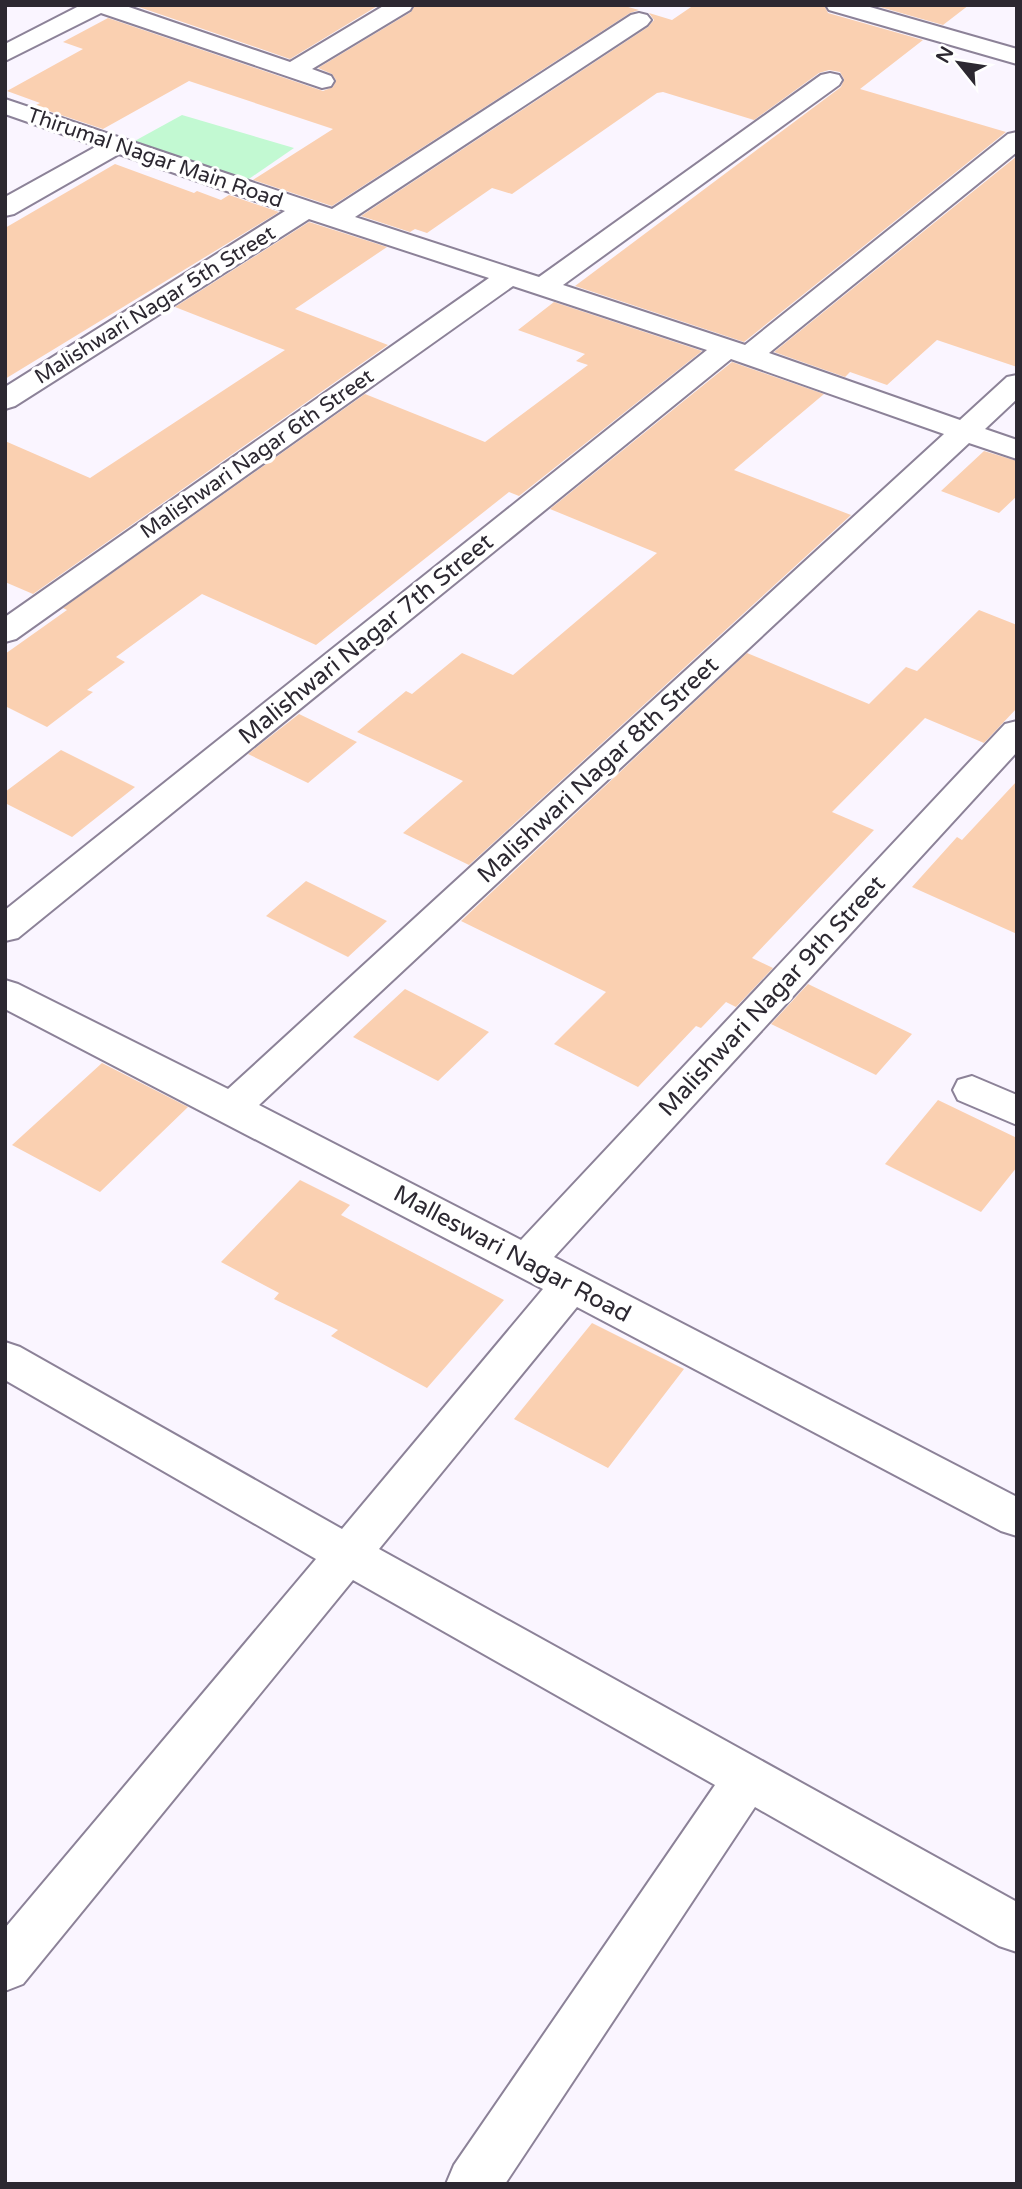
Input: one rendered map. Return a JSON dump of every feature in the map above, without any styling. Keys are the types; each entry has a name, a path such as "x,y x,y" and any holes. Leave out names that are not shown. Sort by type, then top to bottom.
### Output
{"street":[{"path":"5,54 99,5 322,81"},
{"path":"292,71 402,5"},
{"path":"837,5 1017,57"},
{"path":"334,219 639,20"},
{"path":"543,287 830,80"},
{"name":"Thirumal Nagar Main Road","path":"5,106 334,219 738,352 1017,450"},
{"name":"Malishwari Nagar 7th Street","path":"5,929 738,352 1017,139"},
{"path":"5,208 118,144"},
{"name":"Malishwari Nagar 5th Street","path":"5,400 306,209"},
{"name":"Malishwari Nagar 6th Street","path":"5,632 509,276"},
{"name":"Malishwari Nagar 8th Street","path":"233,1108 1017,383"},
{"name":"Malishwari Nagar 9th Street","path":"526,1261 1017,731"},
{"name":"Malleswari Nagar Road","path":"5,993 233,1108 1017,1518"},
{"path":"972,1090 1017,1111"},
{"path":"5,1967 571,1285"},
{"path":"7,1363 1017,1928"},
{"path":"473,2184 747,1778"}],"green space":[{"path":"182,115 294,148 243,183 131,143"}],"building":[{"path":"133,5 379,5 290,59"},
{"path":"415,5 621,5 639,10 630,13 332,206 253,180 333,129 189,81 103,129 34,106 40,103 7,91 83,49 63,42 108,18 323,91 333,87 336,80 332,74 318,68 411,12"},
{"path":"694,5 824,5 828,13 923,40 860,89 1006,132 744,342 575,286 841,87 844,79 840,72 829,70 819,73 754,120 663,92 657,93 512,194 492,188 427,233 415,229 410,232 361,216 648,27 654,20 649,13 672,20"},
{"path":"873,5 969,5 943,25"},
{"path":"1017,156 1017,367 937,340 887,385 850,372 845,377 774,352"},
{"path":"115,164 194,193 197,191 221,200 229,195 279,212 5,379 5,228"},
{"path":"309,222 387,247 295,309 388,345 33,594 5,582 5,441 90,478 285,350 175,307"},
{"path":"554,302 702,351 519,496 509,492 316,645 202,594 116,657 125,662 87,690 93,692 47,727 5,706 5,654 67,610 63,608 365,394 485,442 588,365 576,361 585,354 518,330"},
{"path":"732,362 824,394 734,470 851,515 469,865 403,833 463,781 357,732 406,691 412,694 462,653 513,675 657,553 550,509"},
{"path":"984,451 1017,461 1017,496 999,513 941,491"},
{"path":"979,610 1017,625 1017,708 984,743 925,718 832,812 874,830 752,958 773,968 736,1007 726,1002 701,1028 696,1026 638,1087 554,1044 606,992 461,921 747,653 869,704 906,667 917,671"},
{"path":"299,714 357,742 308,783 248,754"},
{"path":"61,750 135,787 72,837 5,803 5,792"},
{"path":"1017,781 1017,934 912,887 957,837 962,840"},
{"path":"306,881 387,921 348,957 266,916"},
{"path":"808,984 912,1034 876,1075 771,1024"},
{"path":"405,989 489,1032 438,1081 353,1037"},
{"path":"102,1063 188,1107 100,1192 12,1145"},
{"path":"938,1100 1017,1138 1017,1167 981,1212 885,1164"},
{"path":"300,1180 350,1205 341,1215 504,1300 427,1388 331,1336 338,1330 274,1299 279,1293 221,1262"},
{"path":"592,1323 684,1369 608,1468 514,1419"}]}
